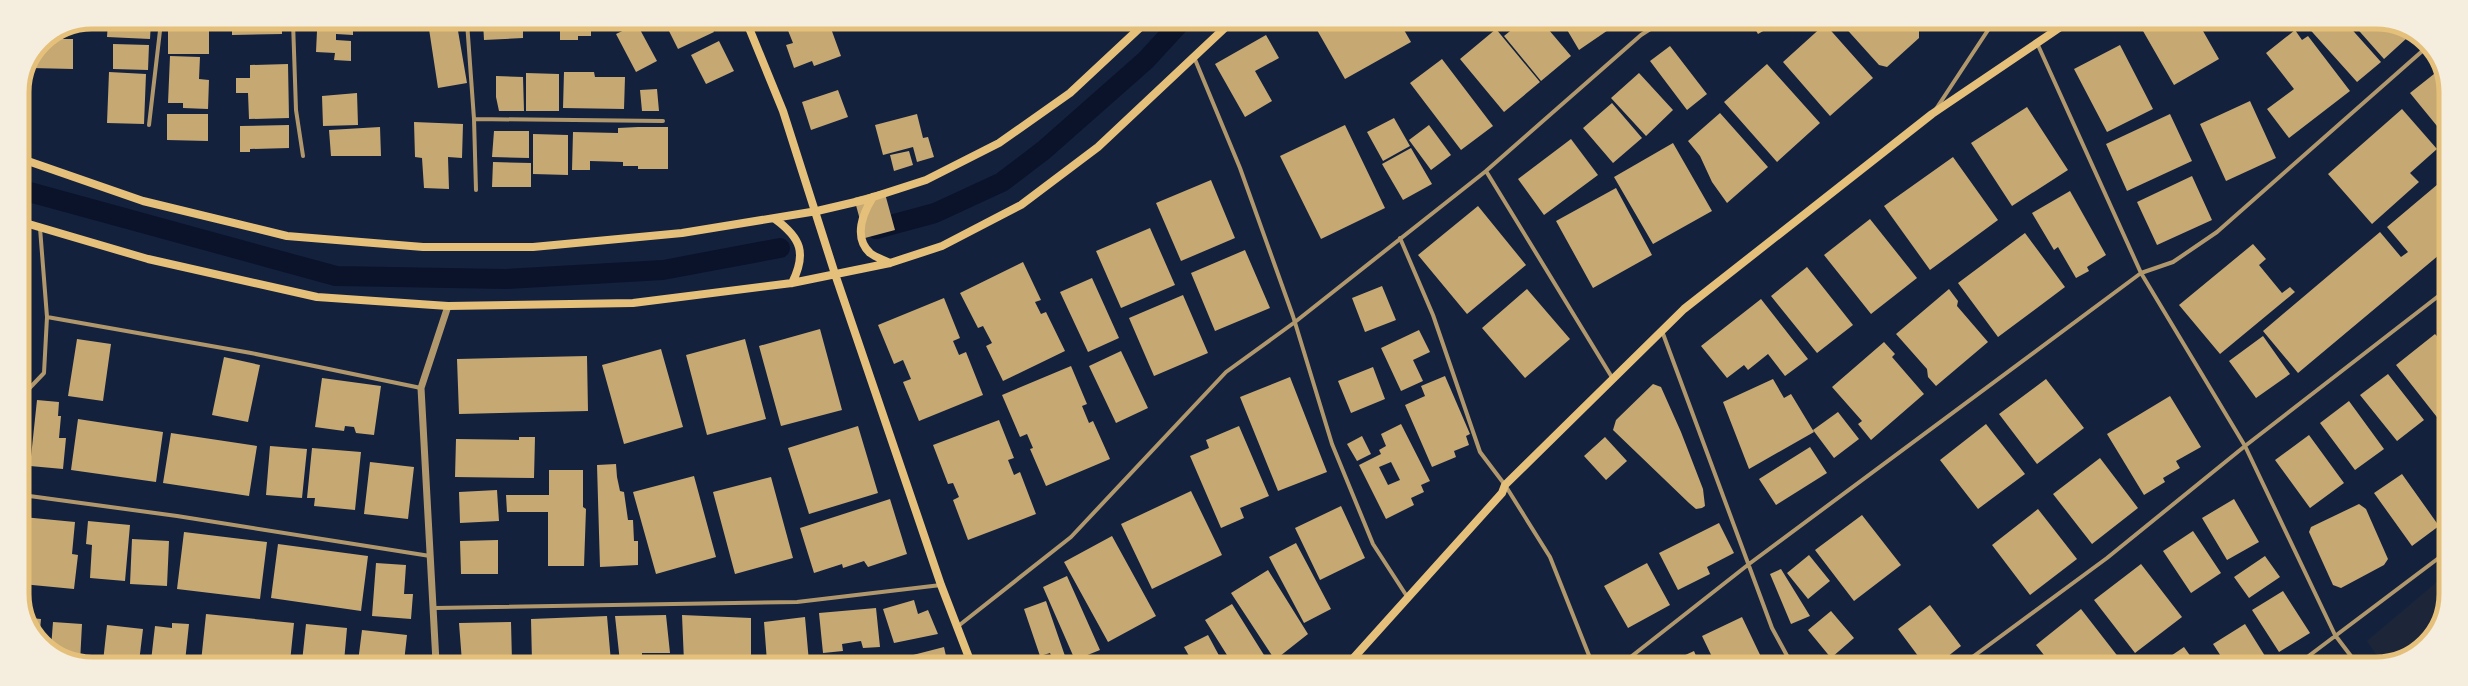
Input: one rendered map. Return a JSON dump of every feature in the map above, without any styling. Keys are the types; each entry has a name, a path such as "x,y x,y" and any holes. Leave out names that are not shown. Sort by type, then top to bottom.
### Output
{"main road":[{"path":"749,29 783,111 835,274 941,585 969,657"},
{"path":"29,161 143,201 234,225 287,236 339,242 423,247 533,247 682,233 775,219 816,211 873,197 926,180 1000,143 1070,93 1139,29"},
{"path":"29,224 148,259 318,297 448,306 633,303 792,283 890,263 942,246 1021,205 1098,147 1224,29"},
{"path":"1354,657 1502,493 1505,485 1684,309 1932,114 2058,29"},
{"path":"873,197 862,216 861,236 870,252 890,263"},
{"path":"775,219 792,231 800,248 800,267 792,283"}],"street":[{"path":"149,124 160,29"},
{"path":"293,29 296,110 303,156"},
{"path":"468,29 474,119 476,190"},
{"path":"957,627 1070,537 1226,372 1295,322 1400,238 1486,172 1651,29"},
{"path":"1932,114 1989,29"},
{"path":"2037,43 2141,273 2245,446 2335,635 2352,657"},
{"path":"1631,657 1749,564 2141,273 2172,262 2216,232 2423,50"},
{"path":"1194,57 1240,168 1295,322 1332,444 1373,544 1408,598"},
{"path":"474,119 664,121"},
{"path":"1486,172 1613,379"},
{"path":"29,389 44,373 47,318 40,228"},
{"path":"1400,238 1433,315 1480,452 1505,485 1550,557 1590,657"},
{"path":"1972,657 2107,558 2245,446 2439,296"},
{"path":"436,657 435,608 430,556 421,388 448,306"},
{"path":"47,318 251,353 421,388"},
{"path":"1662,331 1772,628 1788,657"},
{"path":"29,496 177,516 430,556"},
{"path":"2307,657 2439,558"},
{"path":"435,608 797,602 941,585"}],"shaded area":[{"path":"2439,580 2437,610 2433,622 2421,639 2408,649 2396,654 2378,657 2367,641"}],"building":[{"path":"108,29 151,29 150,39 107,37"},
{"path":"168,29 209,29 209,54 168,54"},
{"path":"232,29 282,29 282,34 232,35"},
{"path":"336,29 353,29 353,35 336,34 336,40 351,41 351,61 334,60 335,53 316,52 317,31 336,31"},
{"path":"429,29 458,29 467,83 438,88"},
{"path":"483,29 523,29 523,38 484,40"},
{"path":"560,29 591,29 591,36 578,36 578,40 560,40"},
{"path":"626,29 640,29 657,61 636,72 616,34"},
{"path":"668,29 712,29 714,32 678,49"},
{"path":"787,29 831,29 841,56 814,66 812,61 794,68 786,45 793,43"},
{"path":"1316,29 1403,29 1411,42 1345,79"},
{"path":"1496,29 1540,82 1504,112 1460,59"},
{"path":"1513,29 1548,29 1571,56 1541,81 1504,36"},
{"path":"1567,29 1610,29 1579,50"},
{"path":"1755,29 1766,29 1758,34"},
{"path":"1819,29 1829,29 1873,78 1830,116 1783,62"},
{"path":"1847,29 1919,29 1919,38 1887,67 1879,65"},
{"path":"2142,29 2202,29 2219,59 2174,85"},
{"path":"2309,29 2351,29 2381,62 2357,82"},
{"path":"2357,29 2392,31 2404,35 2407,38 2384,59"},
{"path":"2295,30 2302,40 2308,36 2350,91 2289,138 2267,109 2294,89 2266,53"},
{"path":"1266,35 1279,58 1255,71 1272,101 1245,117 1215,64"},
{"path":"59,39 73,39 73,69 34,68 47,47"},
{"path":"719,41 734,71 706,84 691,55"},
{"path":"113,44 149,45 148,70 113,69"},
{"path":"2120,45 2153,109 2107,132 2074,69"},
{"path":"1670,46 1707,94 1687,110 1650,61"},
{"path":"170,56 200,57 199,79 209,80 208,109 183,108 183,103 168,103"},
{"path":"1442,59 1493,126 1461,150 1410,83"},
{"path":"288,64 289,118 249,119 248,93 236,93 236,78 250,78 250,65"},
{"path":"1767,64 1820,123 1777,162 1724,102"},
{"path":"109,72 146,74 144,124 107,123"},
{"path":"564,72 594,72 595,77 625,77 624,109 563,108"},
{"path":"2436,72 2439,88 2439,128 2410,93"},
{"path":"526,73 559,74 559,111 526,111"},
{"path":"1639,73 1673,110 1646,136 1611,98"},
{"path":"496,76 523,77 524,111 499,111 496,97"},
{"path":"657,89 659,111 642,111 640,90"},
{"path":"838,90 848,117 811,130 802,102"},
{"path":"357,93 358,125 323,126 322,96"},
{"path":"2250,101 2276,158 2226,181 2200,124"},
{"path":"1612,103 1642,138 1613,163 1583,128"},
{"path":"2027,107 2068,170 2012,206 1971,143"},
{"path":"2402,109 2437,149 2410,173 2419,182 2372,224 2328,174"},
{"path":"1720,113 1768,167 1727,203 1712,182 1700,156 1688,141"},
{"path":"167,114 208,114 208,141 167,140"},
{"path":"917,114 923,138 928,137 934,157 917,162 913,147 883,155 875,125"},
{"path":"2170,114 2192,161 2127,191 2106,144"},
{"path":"1394,118 1410,146 1383,161 1367,132"},
{"path":"414,122 463,124 462,158 448,157 449,189 424,188 422,158 415,157"},
{"path":"289,125 289,148 250,149 250,152 240,152 240,126"},
{"path":"1345,125 1385,208 1321,239 1280,156"},
{"path":"1429,125 1451,155 1431,170 1409,140"},
{"path":"380,127 381,156 331,156 329,130"},
{"path":"668,127 668,169 638,169 638,166 623,166 623,162 590,161 590,170 572,170 573,132 618,133 618,128"},
{"path":"494,131 529,131 529,158 492,157"},
{"path":"533,134 568,135 568,175 533,174"},
{"path":"1571,139 1598,175 1544,215 1518,179"},
{"path":"1673,143 1712,211 1653,244 1614,177"},
{"path":"1411,148 1432,184 1403,200 1382,164"},
{"path":"909,151 913,165 894,171 890,155"},
{"path":"1953,157 1998,220 1930,270 1884,206"},
{"path":"493,162 531,163 531,187 492,187"},
{"path":"2192,176 2212,220 2157,245 2137,202"},
{"path":"1211,180 1235,238 1181,261 1156,203"},
{"path":"2438,184 2439,255 2298,373 2263,331 2380,232 2401,257 2408,252 2387,227"},
{"path":"1616,188 1652,255 1593,288 1556,221"},
{"path":"884,190 895,230 865,238 854,198"},
{"path":"2070,191 2106,255 2087,267 2089,271 2076,278 2058,247 2054,250 2032,213"},
{"path":"1478,206 1526,265 1467,314 1418,255"},
{"path":"1870,219 1917,278 1871,314 1824,255"},
{"path":"1150,228 1175,285 1121,308 1096,251"},
{"path":"2025,233 2065,287 1998,337 1958,283"},
{"path":"2253,244 2266,259 2259,265 2282,293 2290,287 2295,292 2220,354 2179,305"},
{"path":"1245,250 1270,308 1215,331 1191,273"},
{"path":"1023,262 1041,300 1035,302 1041,314 1046,312 1065,351 1003,381 986,346 992,343 983,326 978,328 960,293"},
{"path":"1807,267 1853,325 1817,353 1771,296"},
{"path":"1092,278 1119,338 1088,352 1060,292"},
{"path":"1382,286 1396,320 1365,332 1352,298"},
{"path":"1527,289 1570,339 1525,378 1482,328"},
{"path":"1949,289 1958,301 1957,306 1988,342 1936,386 1928,377 1927,369 1896,334"},
{"path":"1183,295 1208,353 1154,376 1129,318"},
{"path":"944,298 960,338 953,341 959,355 966,352 983,395 919,421 903,382 911,379 903,360 894,364 878,325"},
{"path":"1761,299 1808,359 1785,376 1768,354 1748,370 1744,365 1727,378 1701,346"},
{"path":"820,329 842,410 781,426 759,346"},
{"path":"1419,330 1430,352 1413,360 1423,381 1401,391 1381,348"},
{"path":"2435,334 2439,338 2439,420 2396,365"},
{"path":"2263,336 2290,374 2256,398 2229,361"},
{"path":"77,339 111,344 103,401 68,396"},
{"path":"745,339 766,419 707,435 686,355"},
{"path":"1884,342 1895,354 1892,357 1924,394 1871,440 1858,424 1862,421 1832,387"},
{"path":"661,349 683,427 624,444 602,365"},
{"path":"1121,351 1148,408 1116,423 1089,366"},
{"path":"587,356 588,411 459,414 457,359"},
{"path":"224,357 260,365 248,422 212,415"},
{"path":"1071,366 1087,404 1082,406 1089,423 1093,421 1110,459 1046,486 1030,449 1033,448 1027,434 1020,437 1002,395"},
{"path":"1373,367 1385,399 1351,413 1338,381"},
{"path":"2388,374 2424,420 2397,441 2360,395"},
{"path":"1445,376 1470,434 1466,436 1469,445 1454,451 1456,457 1432,467 1405,405 1425,396 1421,386"},
{"path":"1290,377 1327,472 1278,491 1240,397"},
{"path":"322,378 381,386 374,435 356,433 354,427 345,426 344,431 315,427"},
{"path":"1773,379 1784,398 1791,394 1814,432 1749,469 1723,402"},
{"path":"2046,379 2084,428 2037,464 1999,414"},
{"path":"1653,384 1661,387 1681,432 1703,489 1705,506 1702,508 1696,509 1689,503 1613,430 1616,420"},
{"path":"2170,396 2201,447 2176,461 2180,468 2163,478 2165,482 2144,495 2107,434"},
{"path":"37,400 59,402 58,416 61,416 59,438 66,438 63,469 30,466"},
{"path":"2349,401 2384,449 2355,470 2320,423"},
{"path":"1838,412 1859,439 1834,458 1813,430"},
{"path":"29,418 31,418 29,440"},
{"path":"78,419 163,432 156,482 71,470"},
{"path":"999,420 1014,458 1008,460 1014,475 1020,472 1036,514 968,540 953,500 959,497 953,483 948,484 933,445"},
{"path":"1401,424 1430,481 1421,485 1424,492 1411,498 1414,505 1386,519 1359,465 1381,454 1379,450 1386,446 1381,434","holes":["1391,462 1400,480 1388,485 1379,467"]},
{"path":"1986,424 2025,474 1978,509 1940,460"},
{"path":"858,426 878,493 809,514 788,448"},
{"path":"1239,426 1269,496 1240,508 1244,518 1221,528 1190,456 1209,448 1206,440"},
{"path":"171,433 257,446 249,496 163,483"},
{"path":"2309,435 2344,483 2310,508 2275,460"},
{"path":"1362,436 1371,454 1357,461 1347,444"},
{"path":"519,437 535,437 534,478 455,477 456,439 519,440"},
{"path":"1605,437 1627,461 1606,480 1584,456"},
{"path":"270,446 307,449 302,498 266,495"},
{"path":"1810,447 1827,473 1776,505 1759,479"},
{"path":"312,448 361,452 355,510 314,506 315,498 307,498"},
{"path":"2100,458 2138,508 2092,544 2053,494"},
{"path":"370,462 414,467 408,519 364,514"},
{"path":"616,464 620,491 624,492 628,520 633,520 634,541 638,541 638,565 600,567 597,465"},
{"path":"549,470 583,470 583,507 586,509 584,566 548,566 548,512 507,512 506,495 549,495"},
{"path":"2402,474 2439,526 2412,546 2374,493"},
{"path":"694,476 716,557 656,574 633,492"},
{"path":"771,477 793,558 735,574 713,492"},
{"path":"497,490 499,521 460,523 459,492"},
{"path":"1191,491 1222,555 1152,589 1121,524"},
{"path":"890,499 907,554 868,567 864,561 843,568 842,564 814,573 800,528"},
{"path":"2234,499 2259,542 2227,560 2202,518"},
{"path":"2359,504 2366,509 2388,559 2384,565 2341,588 2333,585 2309,532 2311,527"},
{"path":"1341,506 1365,558 1320,580 1295,528"},
{"path":"2038,509 2077,559 2030,595 1992,545"},
{"path":"1862,515 1901,565 1854,601 1815,550"},
{"path":"29,518 75,522 72,554 78,555 74,589 29,585"},
{"path":"88,521 130,525 125,581 90,578 92,545 86,544"},
{"path":"1719,523 1734,553 1707,567 1710,574 1678,590 1659,553"},
{"path":"2193,531 2221,573 2191,593 2163,551"},
{"path":"184,532 267,542 260,599 177,589"},
{"path":"1112,536 1156,616 1108,642 1064,562"},
{"path":"132,539 169,541 167,586 130,584"},
{"path":"498,540 498,574 461,574 460,541"},
{"path":"1296,543 1331,609 1304,623 1269,557"},
{"path":"278,544 368,556 361,611 271,598"},
{"path":"1809,555 1830,581 1808,599 1787,573"},
{"path":"2265,556 2280,577 2249,598 2234,577"},
{"path":"376,563 406,565 404,594 413,594 411,619 372,616"},
{"path":"1647,563 1670,605 1628,628 1604,586"},
{"path":"2141,564 2182,617 2135,653 2094,600"},
{"path":"1781,569 1810,616 1791,624 1770,574"},
{"path":"1268,570 1308,634 1279,657 1273,657 1231,593"},
{"path":"1067,576 1100,650 1082,657 1074,657 1043,587"},
{"path":"2283,591 2310,633 2279,652 2252,610"},
{"path":"914,600 918,614 928,610 938,634 894,643 883,609"},
{"path":"1046,601 1065,656 1052,657 1050,653 1040,656 1024,609"},
{"path":"1232,604 1265,657 1228,657 1205,620"},
{"path":"1930,605 1961,646 1947,657 1919,657 1898,629"},
{"path":"876,608 880,647 863,648 861,641 842,644 843,651 823,653 819,613"},
{"path":"2081,609 2118,657 2045,657 2036,645"},
{"path":"1831,611 1854,638 1832,657 1830,657 1808,630"},
{"path":"206,614 294,623 291,657 202,657"},
{"path":"666,615 670,653 642,653 642,657 619,657 615,616"},
{"path":"682,615 751,618 751,657 684,657"},
{"path":"607,616 611,657 532,657 531,619"},
{"path":"805,617 809,657 767,657 764,622"},
{"path":"1742,617 1761,657 1712,657 1702,636"},
{"path":"34,618 41,619 40,630"},
{"path":"53,622 82,624 80,656 64,651 51,642"},
{"path":"511,622 512,657 462,657 459,623"},
{"path":"172,623 189,624 186,657 151,657 155,626 172,628"},
{"path":"306,624 347,628 344,657 303,657"},
{"path":"2245,624 2266,657 2221,657 2213,644"},
{"path":"107,625 143,629 140,657 104,657"},
{"path":"362,630 407,635 405,657 359,657"},
{"path":"1208,635 1220,657 1190,657 1184,647"},
{"path":"944,647 946,656 914,657 913,655"},
{"path":"2184,647 2191,657 2169,657"},
{"path":"1694,651 1696,657 1681,657"}],"waterway":[{"path":"876,229 935,213 1002,182 1044,150 1146,60 1174,29"},
{"path":"29,192 336,276 506,279 663,270 780,248"}]}
